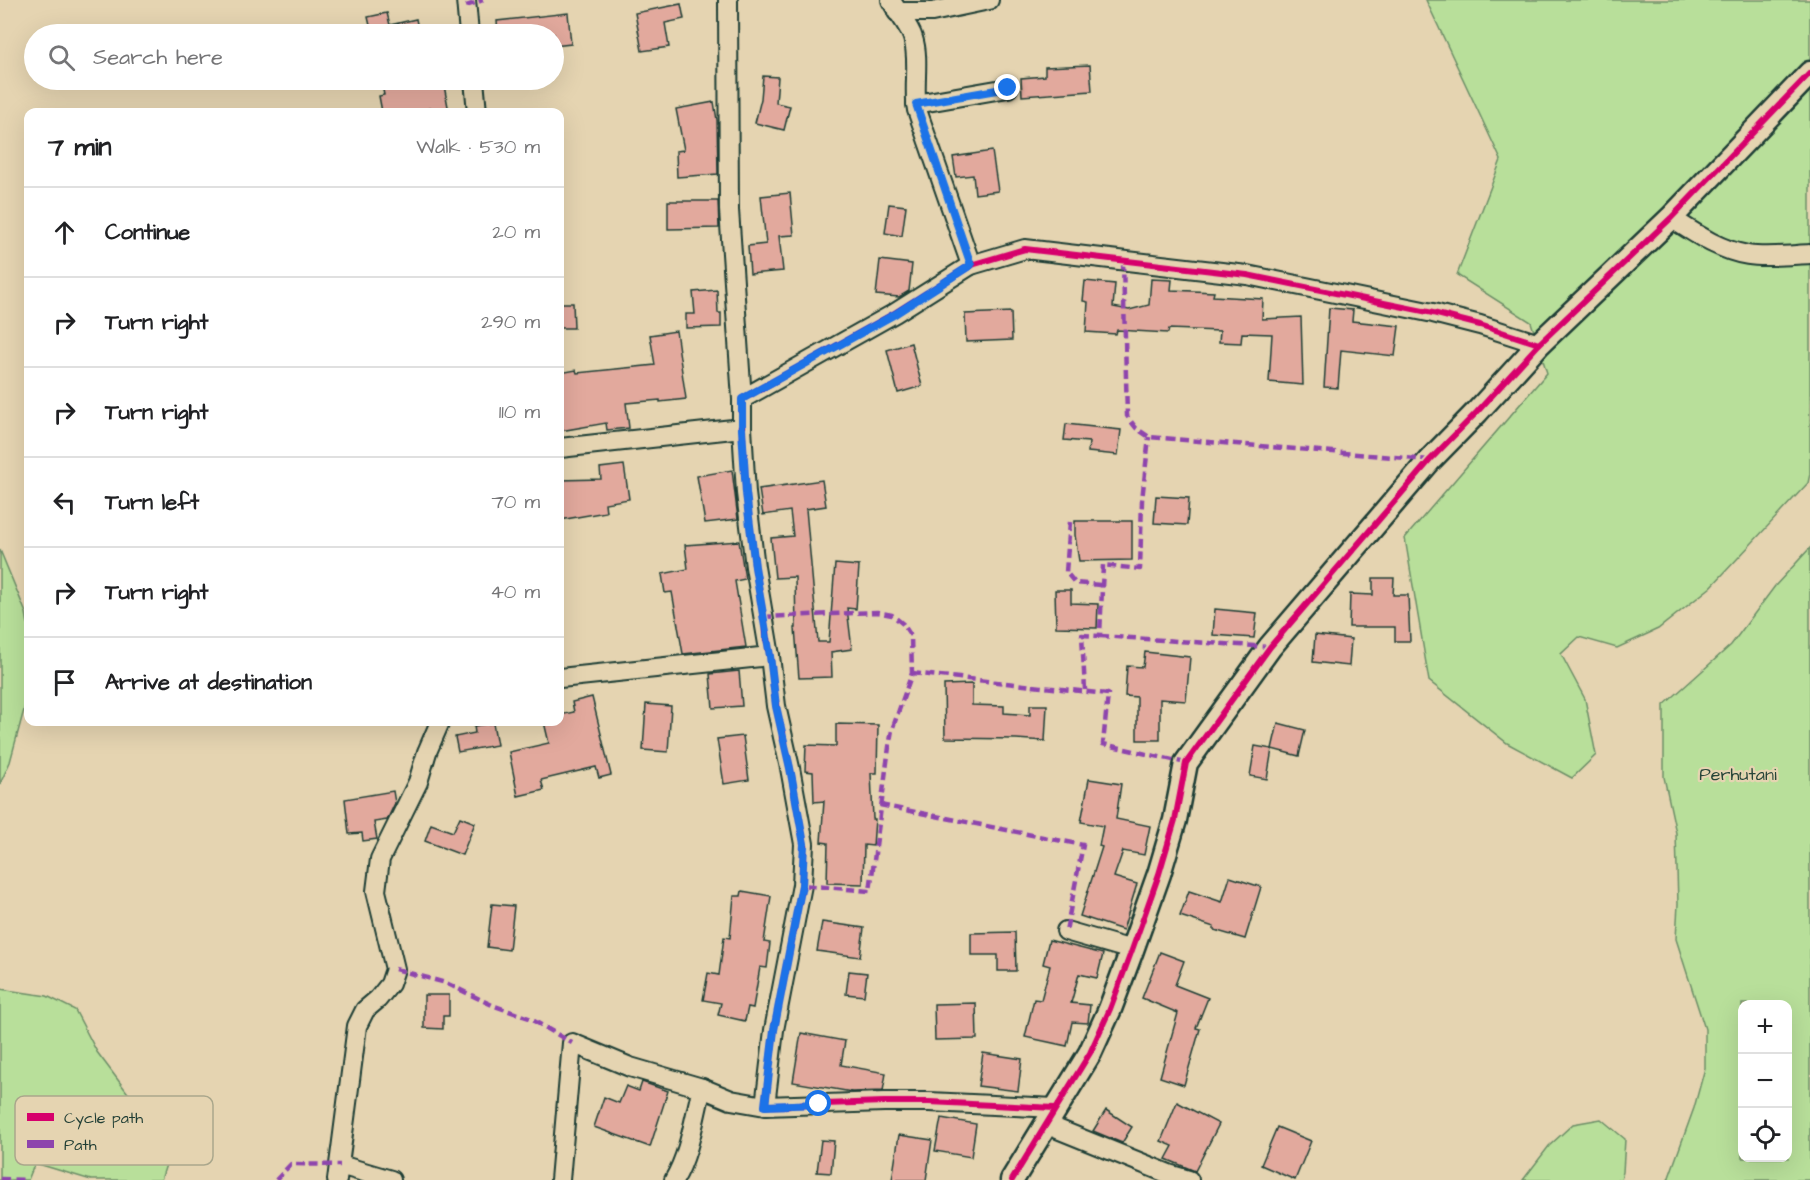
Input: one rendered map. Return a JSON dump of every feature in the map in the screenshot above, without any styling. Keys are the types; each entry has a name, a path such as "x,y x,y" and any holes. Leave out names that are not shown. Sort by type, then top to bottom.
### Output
{"street":[{"path":"466,0 468,24"},
{"path":"728,0 729,210 746,493 776,706 804,844 802,885 774,1030 765,1106"},
{"path":"894,6 932,12 989,0"},
{"path":"894,6 913,36 916,104 971,265"},
{"path":"1012,1180 1089,1053 1110,1009 1132,951 1175,820 1186,763 1270,647 1430,460 1539,344 1671,218 1810,73"},
{"path":"916,104 1008,88"},
{"path":"475,90 477,108"},
{"path":"1671,218 1709,242 1751,256 1810,254"},
{"path":"742,399 895,314 971,265 1025,249 1247,275 1433,313 1539,344"},
{"path":"564,448 742,429"},
{"path":"564,678 770,656"},
{"path":"391,1180 338,1172 357,1026 365,1010 390,984 395,969 376,891 380,859 418,782 438,726"},
{"path":"1066,931 1132,951"},
{"path":"560,1180 572,1043 630,1067 702,1088 731,1100 765,1106 929,1102 1050,1116 1169,1174 1190,1180"},
{"path":"674,1180 687,1145 702,1088"}],"green space":[{"path":"1426,0 1810,0 1810,474 1808,483 1711,587 1658,629 1617,648 1579,637 1561,654 1585,699 1596,755 1572,778 1507,743 1429,681 1405,538 1547,373 1531,322 1457,275 1501,160"},
{"name":"Perhutani","path":"1810,548 1810,1180 1668,1180 1694,1108 1705,1068 1705,1029 1676,939 1678,904 1676,833 1664,777 1664,705 1731,645 1775,586"},
{"path":"0,550 24,608 24,710 10,762 0,784"},
{"path":"0,989 47,996 75,1010 97,1052 130,1096 15,1096 15,1165 34,1165 28,1180 0,1180"},
{"path":"1601,1119 1625,1139 1621,1180 1523,1180 1549,1146 1573,1124"},
{"path":"42,1165 166,1165 161,1180 91,1180"}],"building":[{"path":"681,4 684,19 665,23 669,47 642,51 635,13"},
{"path":"387,13 390,24 370,24 368,17"},
{"path":"568,13 571,44 564,45 564,24 497,24 497,21"},
{"path":"416,19 417,24 394,24"},
{"path":"1090,65 1092,91 1022,96 1021,78 1045,76 1045,67"},
{"path":"763,76 778,77 776,103 790,106 784,130 755,123 761,99"},
{"path":"383,90 445,90 448,108 381,108 379,96 384,95"},
{"path":"714,102 717,120 718,174 677,177 676,151 684,150 676,109"},
{"path":"992,151 998,191 975,194 973,175 956,177 953,157"},
{"path":"790,193 794,235 779,236 783,271 750,274 748,246 766,244 761,196"},
{"path":"668,201 718,201 719,228 668,229"},
{"path":"889,204 906,206 902,236 885,233"},
{"path":"880,260 912,264 909,291 899,297 876,295"},
{"path":"1151,279 1172,280 1171,290 1214,292 1213,296 1263,299 1262,319 1301,317 1303,385 1269,382 1272,334 1242,333 1241,343 1219,342 1220,331 1169,329 1168,333 1117,330 1116,334 1086,332 1088,302 1083,301 1085,281 1115,284 1113,307 1129,310 1149,305"},
{"path":"717,290 721,327 686,328 686,314 695,314 693,292"},
{"path":"564,303 573,303 574,328 564,328"},
{"path":"1329,308 1353,310 1352,321 1399,326 1395,356 1341,350 1338,388 1324,387"},
{"path":"1011,312 1012,340 966,342 965,314"},
{"path":"676,331 686,399 626,403 629,428 607,430 606,423 564,430 564,372 655,365 650,335"},
{"path":"911,343 922,386 898,393 887,350"},
{"path":"1066,424 1121,430 1118,455 1088,452 1089,442 1064,440"},
{"path":"624,465 629,499 605,503 606,512 564,519 564,480 601,479 600,468"},
{"path":"732,470 738,519 705,523 697,476"},
{"path":"822,480 826,506 806,509 818,642 829,642 835,564 859,566 856,609 847,608 852,649 831,652 832,677 799,678 795,628 795,577 775,578 771,538 793,536 790,511 763,515 759,489"},
{"path":"1156,496 1189,498 1187,525 1154,523"},
{"path":"1075,521 1132,521 1132,560 1079,561"},
{"path":"739,541 745,579 735,581 746,647 683,654 672,592 665,593 662,574 688,569 685,545"},
{"path":"1373,578 1394,578 1393,595 1408,595 1410,641 1395,641 1395,627 1349,627 1350,594 1373,595"},
{"path":"1055,590 1071,590 1071,603 1098,604 1097,628 1056,627"},
{"path":"1215,609 1257,613 1254,638 1213,635"},
{"path":"1315,635 1351,639 1349,666 1313,662"},
{"path":"1145,652 1190,657 1186,701 1160,699 1160,740 1137,740 1137,697 1125,696 1127,666 1143,667"},
{"path":"739,671 742,706 713,708 710,674"},
{"path":"972,684 972,705 1004,706 1004,713 1030,715 1030,705 1047,705 1045,741 945,738 944,685"},
{"path":"592,697 611,775 599,778 596,767 541,780 544,790 518,796 509,752 549,743 545,726 564,726 564,714 574,712 572,702"},
{"path":"646,704 671,706 668,752 643,750"},
{"path":"1278,723 1305,730 1299,756 1272,749"},
{"path":"836,724 878,725 877,773 871,773 873,819 875,819 873,846 864,845 863,884 827,883 828,843 821,842 824,801 814,802 813,772 805,771 806,745 836,746"},
{"path":"474,726 494,726 497,745 458,752 455,737 475,733"},
{"path":"743,736 749,780 724,784 717,739"},
{"path":"1255,746 1272,749 1267,779 1250,776"},
{"path":"1089,779 1121,784 1116,819 1150,826 1144,855 1123,851 1114,877 1137,884 1123,930 1080,916 1102,847 1099,846 1103,826 1081,822"},
{"path":"393,791 395,803 387,820 374,822 377,839 363,841 362,833 349,834 345,799"},
{"path":"460,817 475,823 462,855 425,841 431,824 453,832"},
{"path":"1230,877 1261,887 1245,939 1214,930 1214,927 1180,916 1189,891 1222,902"},
{"path":"742,891 771,896 764,942 770,943 767,968 760,967 753,1008 748,1007 745,1021 718,1015 721,1003 703,1000 708,973 719,975 724,937 730,938 734,896 741,896"},
{"path":"492,904 514,906 509,950 487,947"},
{"path":"822,922 864,928 860,957 817,951"},
{"path":"1015,932 1016,971 998,971 998,955 971,955 971,933"},
{"path":"1049,940 1103,954 1097,978 1079,974 1071,1003 1090,1005 1088,1023 1072,1022 1067,1046 1025,1037 1034,999 1041,1000 1050,966 1043,964"},
{"path":"1160,952 1184,961 1175,985 1208,998 1196,1028 1200,1029 1184,1085 1160,1077 1178,1013 1142,998"},
{"path":"849,971 867,973 864,996 846,994"},
{"path":"424,995 449,995 449,1016 443,1016 443,1029 424,1028"},
{"path":"976,1003 977,1039 935,1040 934,1004"},
{"path":"801,1033 845,1041 841,1065 886,1073 883,1091 852,1092 793,1082"},
{"path":"983,1053 1022,1059 1018,1091 978,1086"},
{"path":"642,1082 668,1091 650,1147 594,1127 604,1097 619,1103 626,1086 639,1091"},
{"path":"1177,1102 1219,1124 1195,1171 1166,1159 1173,1146 1161,1141"},
{"path":"1106,1110 1132,1127 1122,1143 1093,1131"},
{"path":"941,1118 976,1124 971,1157 935,1151"},
{"path":"1277,1127 1311,1141 1295,1180 1261,1165"},
{"path":"899,1135 932,1140 926,1180 892,1180"},
{"path":"821,1140 834,1141 831,1173 817,1172"}],"marked path":[{"path":"466,6 483,0"},
{"path":"1123,261 1127,416 1136,428 1149,437 1430,460"},
{"path":"1085,690 1082,635 1100,636 1103,565 1140,569 1142,500 1149,437"},
{"path":"1070,522 1066,572 1075,583 1101,585"},
{"path":"763,617 877,612 892,615 903,624 911,636 912,673 892,730 870,891 802,885"},
{"path":"1100,636 1270,647"},
{"path":"912,673 1108,694 1103,744 1186,763"},
{"path":"880,805 1083,845 1066,931"},
{"path":"395,969 446,983 492,1005 529,1018 572,1043"},
{"path":"276,1180 291,1164 340,1165"},
{"path":"0,1179 26,1180"}],"cycle path":[{"path":"1012,1180 1090,1053 1110,1009 1159,874 1175,820 1186,763 1270,647 1430,460 1539,344 1671,218 1810,73"},
{"path":"1055,1108 929,1102 765,1106 774,1030 802,885 804,844 776,706 755,567 746,493 742,399 895,313 971,265 1025,249 1247,275 1433,313 1539,344"}],"route":[{"path":"819,1104 765,1106 774,1030 802,885 804,844 776,706 755,567 746,493 742,399 895,314 971,265 916,104 1008,88"}]}
